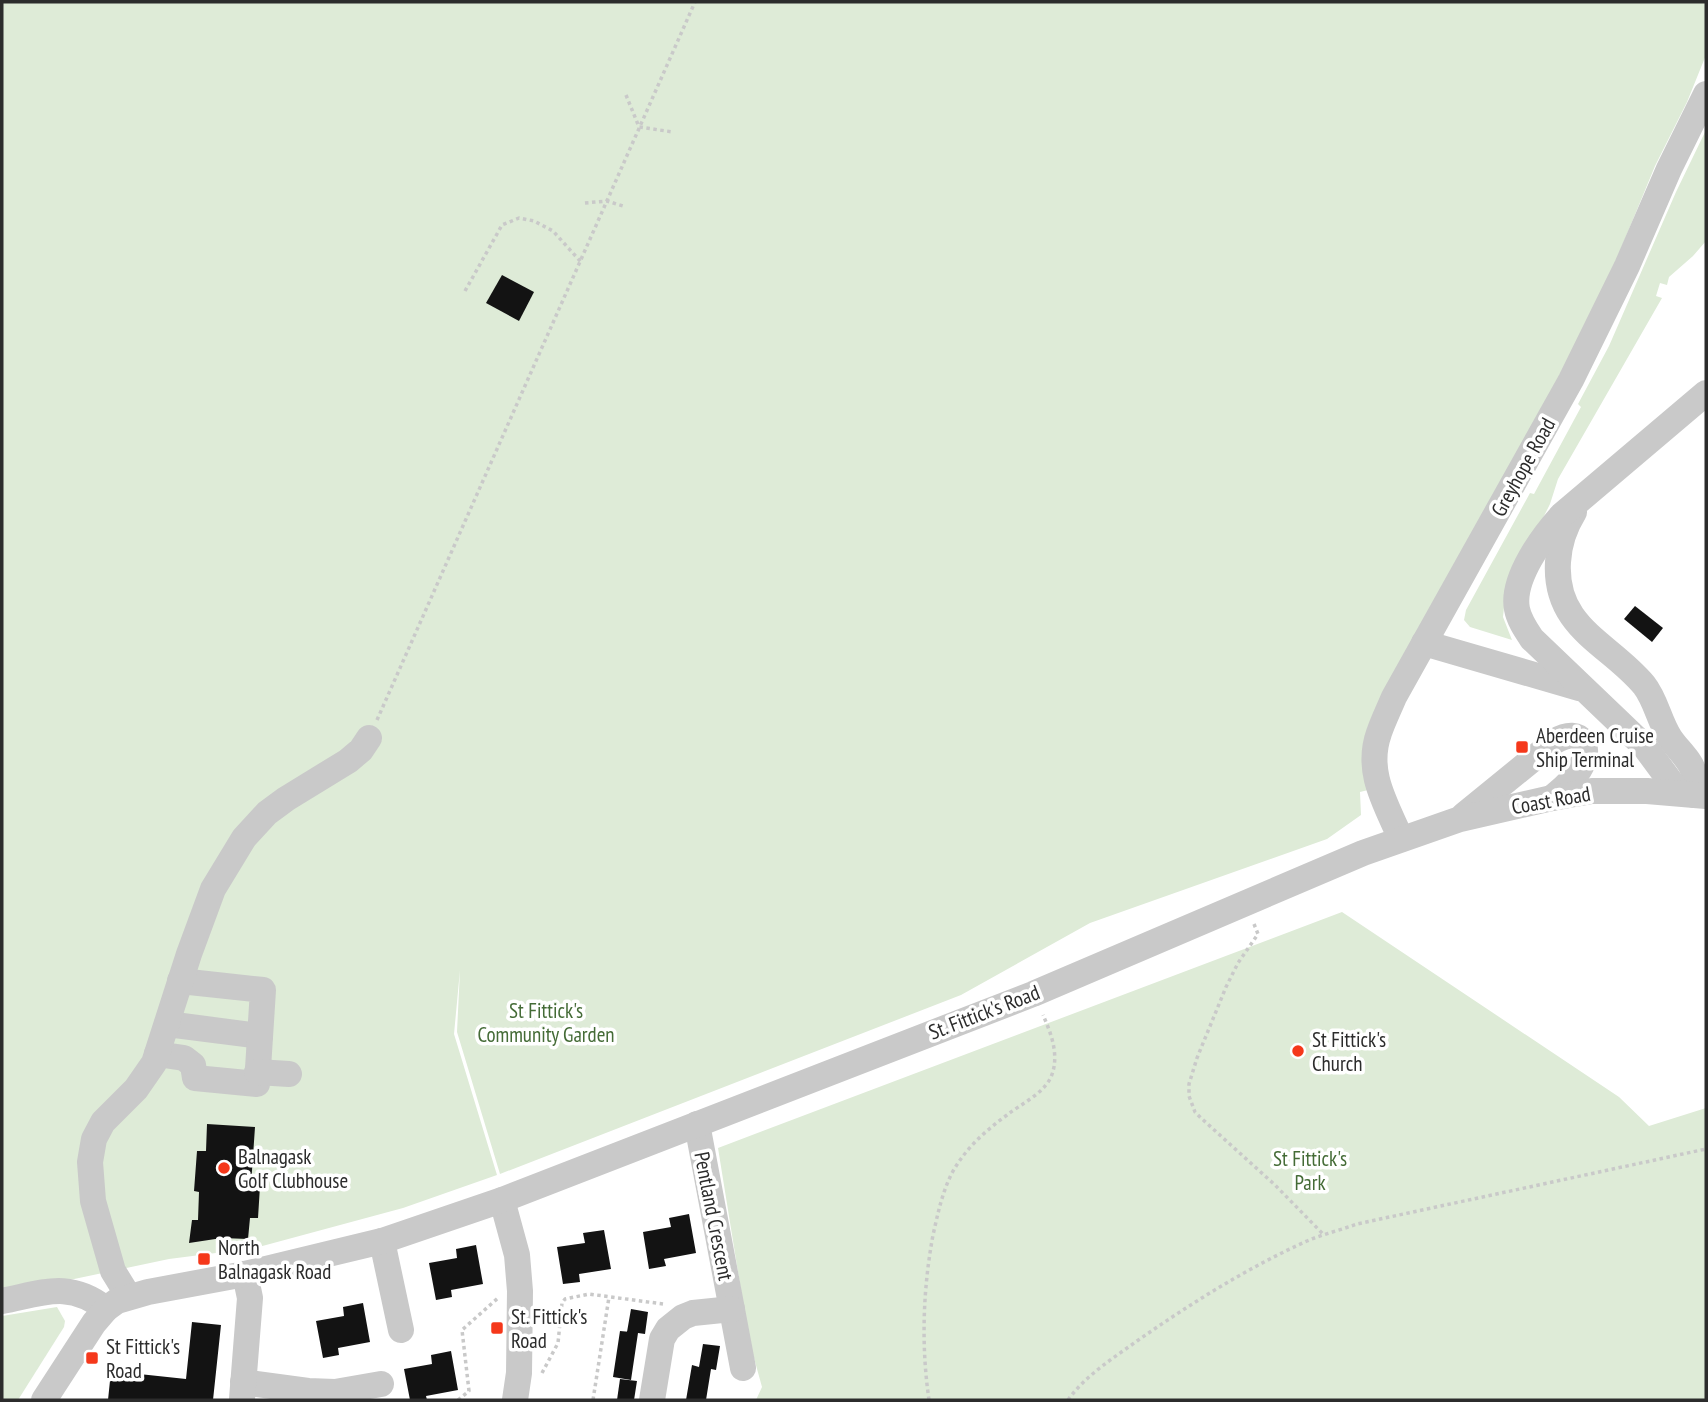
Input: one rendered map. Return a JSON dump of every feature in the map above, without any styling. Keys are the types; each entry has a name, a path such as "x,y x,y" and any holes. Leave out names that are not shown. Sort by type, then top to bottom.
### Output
{"street":[{"name":"Greyhope Road","path":"1401,839 1378,787 1374,770 1376,741 1382,724 1394,697 1571,380 1706,94"},
{"path":"1693,795 1532,639 1518,615 1516,602 1521,579 1530,560 1546,533 1562,515 1706,393"},
{"path":"1586,495 1566,524 1561,538 1558,567 1563,599 1581,628 1645,686 1666,731 1694,773 1693,795"},
{"path":"1424,643 1584,690"},
{"path":"1460,819 1555,741 1566,735 1576,737 1584,744 1584,761 1572,780 1552,798"},
{"path":"118,1303 113,1271 93,1201 90,1161 94,1139 103,1122 136,1089 154,1063 180,981 214,889 244,838 267,813 348,761 361,750 369,738"},
{"path":"1676,746 1706,767"},
{"name":"Coast Road","path":"1401,839 1460,819 1578,793 1604,791 1693,795"},
{"name":"St. Fittick's Road","path":"118,1303 382,1241 502,1200 1033,994 1401,839"},
{"path":"157,1054 184,1058 194,1065 195,1078 257,1084 263,990 180,981"},
{"path":"167,1024 260,1036"},
{"path":"257,1072 289,1074"},
{"name":"Pentland Crescent","path":"697,1124 743,1368"},
{"path":"502,1200 517,1255 520,1292 519,1373 515,1400"},
{"path":"382,1241 401,1330"},
{"path":"245,1274 250,1298 243,1391 335,1392 381,1384"},
{"path":"2,1301 67,1290 95,1300 118,1303"},
{"path":"44,1400 94,1323 118,1303"},
{"name":"Pentland Crescent","path":"683,1317 705,1311 732,1309"},
{"path":"653,1400 662,1339 668,1329 683,1317"}],"path":[{"path":"369,738 695,2"},
{"path":"626,95 639,127"},
{"path":"639,127 673,132"},
{"path":"585,203 607,201 623,206"},
{"path":"465,291 502,225 519,218 534,221 553,231 581,262"},
{"path":"1245,903 1258,934 1238,963 1226,987 1197,1058 1189,1084 1189,1096 1195,1112 1275,1185 1324,1235"},
{"path":"929,1400 924,1352 926,1280 943,1195 953,1173 974,1143 1045,1086 1052,1075 1053,1042 1033,994"},
{"path":"1068,1400 1083,1382 1107,1362 1169,1318 1263,1262 1302,1243 1357,1224 1706,1149"},
{"path":"458,1400 469,1391 462,1330 504,1292 520,1292"},
{"path":"519,1373 540,1377 558,1343 562,1303 565,1299 589,1294 674,1306 683,1317"},
{"path":"593,1400 610,1297"}],"green space":[{"name":"St Fittick's Community Garden","path":"2,2 1706,2 1706,55 1687,102 1655,166 1608,280 1548,403 1370,721 1368,790 1360,792 1361,815 1327,839 1090,923 961,995 500,1174 457,1032 460,970 454,1034 497,1175 403,1208 255,1248 169,1259 2,1291"},
{"path":"1706,130 1706,241 1669,277 1667,285 1660,283 1656,296 1662,298 1558,479 1550,504 1505,598 1503,617 1512,640 1470,627 1464,620 1466,610 1581,407 1578,404 1609,346"},
{"name":"St Fittick's Park","path":"1342,912 1619,1097 1649,1126 1706,1108 1706,1400 756,1400 762,1387 749,1340 718,1148"},
{"path":"57,1307 65,1321 64,1327 18,1400 2,1400 2,1316"}],"building":[{"path":"502,275 534,292 519,321 486,303"},
{"path":"1635,606 1663,628 1652,642 1624,619"},
{"name":"Balnagask Golf Clubhouse","path":"207,1124 255,1127 251,1185 260,1186 258,1218 250,1218 248,1239 222,1238 189,1243 192,1220 198,1220 199,1192 194,1191 197,1151 206,1151"},
{"path":"689,1214 696,1253 664,1259 666,1266 649,1269 643,1232 671,1227 669,1218"},
{"path":"604,1230 611,1269 579,1274 580,1282 563,1284 557,1247 585,1243 583,1233"},
{"path":"476,1245 483,1284 451,1290 452,1297 436,1300 429,1263 457,1258 456,1249"},
{"path":"363,1303 370,1342 338,1348 339,1355 323,1358 316,1321 344,1316 343,1307"},
{"path":"631,1309 648,1312 645,1334 638,1333 631,1380 613,1377 620,1331 627,1332"},
{"path":"192,1322 221,1325 213,1400 108,1400 111,1371 186,1379"},
{"path":"703,1344 720,1346 716,1370 711,1369 706,1400 686,1400 692,1365 699,1367"},
{"path":"451,1351 458,1390 426,1396 427,1400 410,1400 404,1369 432,1364 431,1355"},
{"path":"620,1379 637,1381 634,1400 617,1400"}],"place":[{"name":"Aberdeen Cruise Ship Terminal","path":"1522,747"},
{"name":"St Fittick's Church","path":"1298,1051"},
{"name":"Balnagask Golf Clubhouse","path":"224,1168"},
{"name":"North Balnagask Road","path":"204,1259"},
{"name":"St. Fittick's Road","path":"497,1328"},
{"name":"St Fittick's Road","path":"92,1358"}]}
